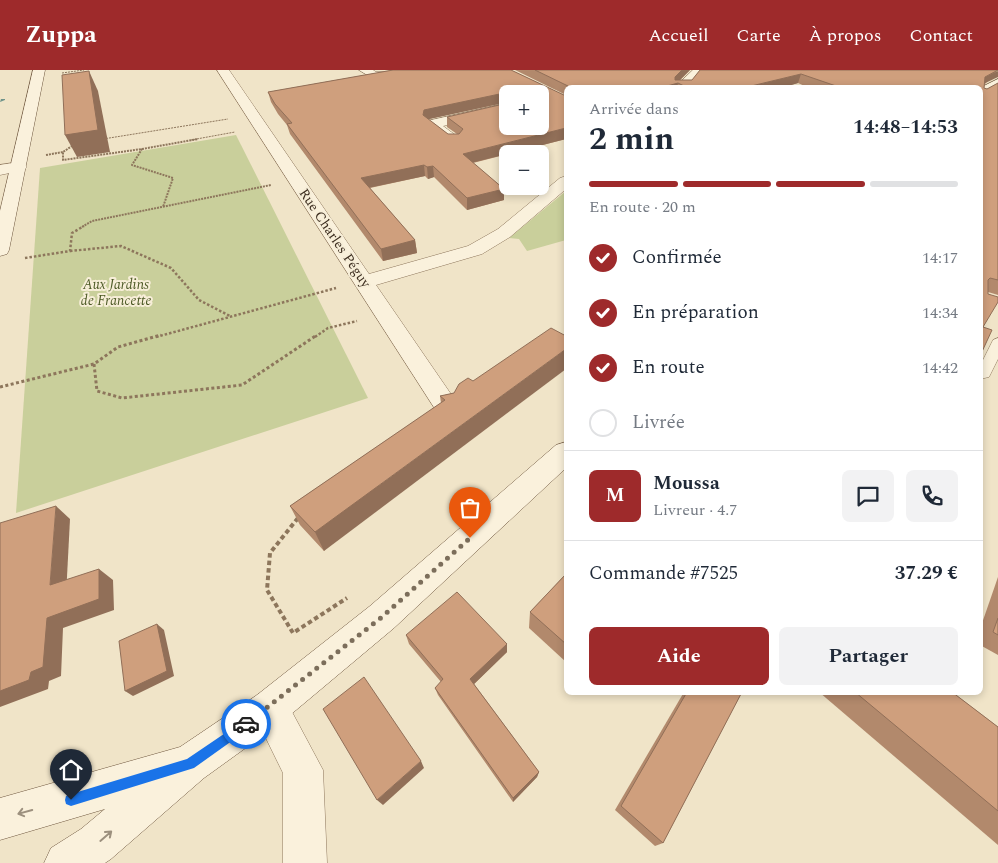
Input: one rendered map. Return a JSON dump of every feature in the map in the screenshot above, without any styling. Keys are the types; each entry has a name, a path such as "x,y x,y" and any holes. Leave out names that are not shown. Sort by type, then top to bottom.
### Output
{"street":[{"path":"0,250 40,70"},
{"name":"Rue Charles Péguy","path":"223,70 446,406"},
{"path":"365,70 374,76 408,70"},
{"path":"683,85 700,70"},
{"path":"983,91 998,83"},
{"path":"455,140 432,124 499,109"},
{"path":"0,170 18,167"},
{"path":"364,282 476,250 490,243 564,183"},
{"path":"66,863 96,844 190,764 270,708 382,617 564,454"},
{"path":"270,708 302,770 305,863"},
{"path":"0,819 190,764"}],"lane":[{"path":"983,373 998,343"}],"path":[{"path":"97,140 257,121"},
{"path":"63,152 63,160 73,160 142,149 257,121"},
{"path":"39,156 63,152 77,143"},
{"path":"142,149 132,165 173,178 163,207"},
{"path":"70,251 72,233 92,221 296,180"},
{"path":"17,260 70,251 121,246 171,268 199,300 230,316"},
{"path":"0,387 94,364 118,347 364,282"},
{"path":"94,364 97,391 122,398 242,385 328,328 385,314"},
{"path":"293,633 267,590 270,553 298,518"}],"green space":[{"name":"Aux Jardins de Francette","path":"236,135 368,398 16,513 40,168"},
{"path":"564,193 564,241 527,251 519,239 509,238"}],"building":[{"path":"393,70 511,70 543,85 499,85 499,94 424,110 423,115 448,134 459,134 463,129 447,117 499,105 499,135 538,135 463,154 499,185 499,190 467,198 433,166 427,167 424,165 361,178 415,240 381,249 287,124 292,123 275,104 268,92"},
{"path":"535,70 682,70 675,77 675,80 692,80 700,70 998,70 985,77 984,88 987,89 998,83 998,280 990,278 988,280 988,294 998,297 998,302 983,327 983,85 833,85 801,74 755,85 682,85 678,83 671,85 566,85"},
{"path":"89,71 98,130 65,135 62,75"},
{"path":"549,88 564,95 564,129 549,132"},
{"path":"983,327 992,330 983,350"},
{"path":"551,328 564,335 564,350 315,532 290,506 445,400 440,396 454,393 459,384 468,378 473,381"},
{"path":"56,506 50,585 99,569 99,599 47,618 43,667 31,672 29,680 0,691 0,523"},
{"path":"564,576 564,642 530,612"},
{"path":"457,592 507,644 470,679 539,772 513,798 435,688 443,679 406,635"},
{"path":"998,618 998,635 993,632"},
{"path":"157,624 167,671 125,691 119,641"},
{"path":"364,677 421,761 377,800 323,709"},
{"path":"685,695 740,695 663,843 621,806"},
{"path":"859,695 956,695 998,727 998,811"}],"way so far":[{"path":"246,724 270,708 382,617 470,538"}],"route":[{"path":"71,800 190,764 246,724"}]}
